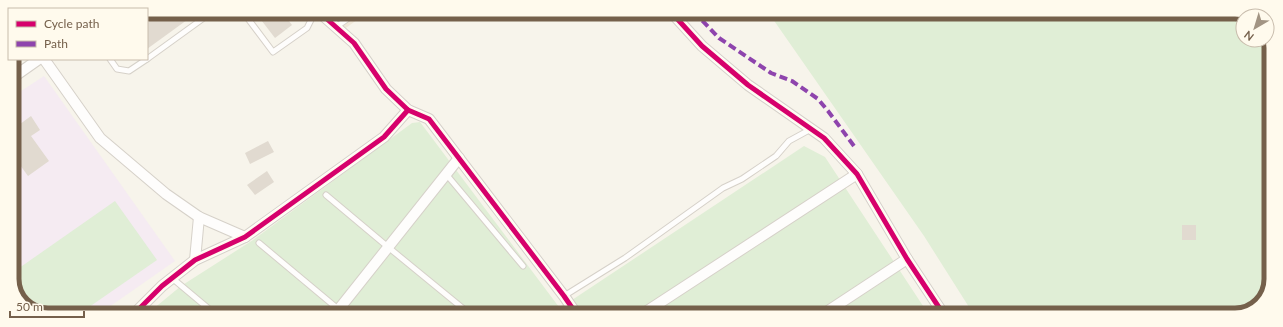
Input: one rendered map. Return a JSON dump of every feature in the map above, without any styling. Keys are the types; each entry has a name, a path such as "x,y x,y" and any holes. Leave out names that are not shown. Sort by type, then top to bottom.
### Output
{"street":[{"path":"327,19 354,43 386,89 408,110 429,119 572,308"},
{"path":"677,19 702,46 748,85 824,138 856,174 907,259 939,308"},
{"path":"19,73 38,60"},
{"path":"45,60 100,138 166,194 200,217 245,237"},
{"path":"140,308 162,286 195,260 245,237 384,137 408,110"},
{"path":"343,308 388,247 459,158"},
{"path":"652,308 856,174"},
{"path":"195,260 200,217"},
{"path":"833,308 907,259"}],"lane":[{"path":"148,58 202,19"},
{"path":"248,19 273,52 307,28 312,19"},
{"path":"336,27 347,19"},
{"path":"111,60 117,69 130,72 146,60"},
{"path":"564,296 625,258 722,188 742,180 776,156 789,141 811,129"},
{"path":"446,174 523,266"},
{"path":"326,194 388,247 464,308"},
{"path":"259,243 333,308"},
{"path":"172,278 208,308"}],"shaded area":[{"path":"333,19 358,19 343,30"},
{"path":"44,76 175,261 108,308 48,308 37,306 26,298 21,290 19,281 19,92"}],"green space":[{"path":"773,19 1235,19 1235,48 1264,48 1264,279 1260,294 1253,302 1239,308 970,308 924,236"},
{"path":"420,122 559,307 572,300 804,146 825,157 924,308 154,308 181,286 253,240 412,123"},
{"path":"115,201 157,260 88,308 48,308 33,304 26,298 21,290 19,268"}],"building":[{"path":"152,19 188,19 148,48 148,22"},
{"path":"260,19 287,19 292,25 275,38"},
{"path":"31,116 40,130 31,136 49,161 28,176 19,164 19,125"},
{"path":"268,141 274,152 250,164 245,153"},
{"path":"267,171 274,182 255,195 247,185"},
{"path":"1182,225 1196,225 1196,240 1182,240"}],"marked path":[{"path":"701,19 719,38 771,73 792,81 818,99 854,146"}],"cycle path":[{"path":"327,19 354,43 386,89 408,110 429,119 572,308"},
{"path":"677,19 702,46 748,85 824,138 857,174 907,259 939,308"},
{"path":"140,308 162,286 195,260 245,237 384,137 408,110"}]}
